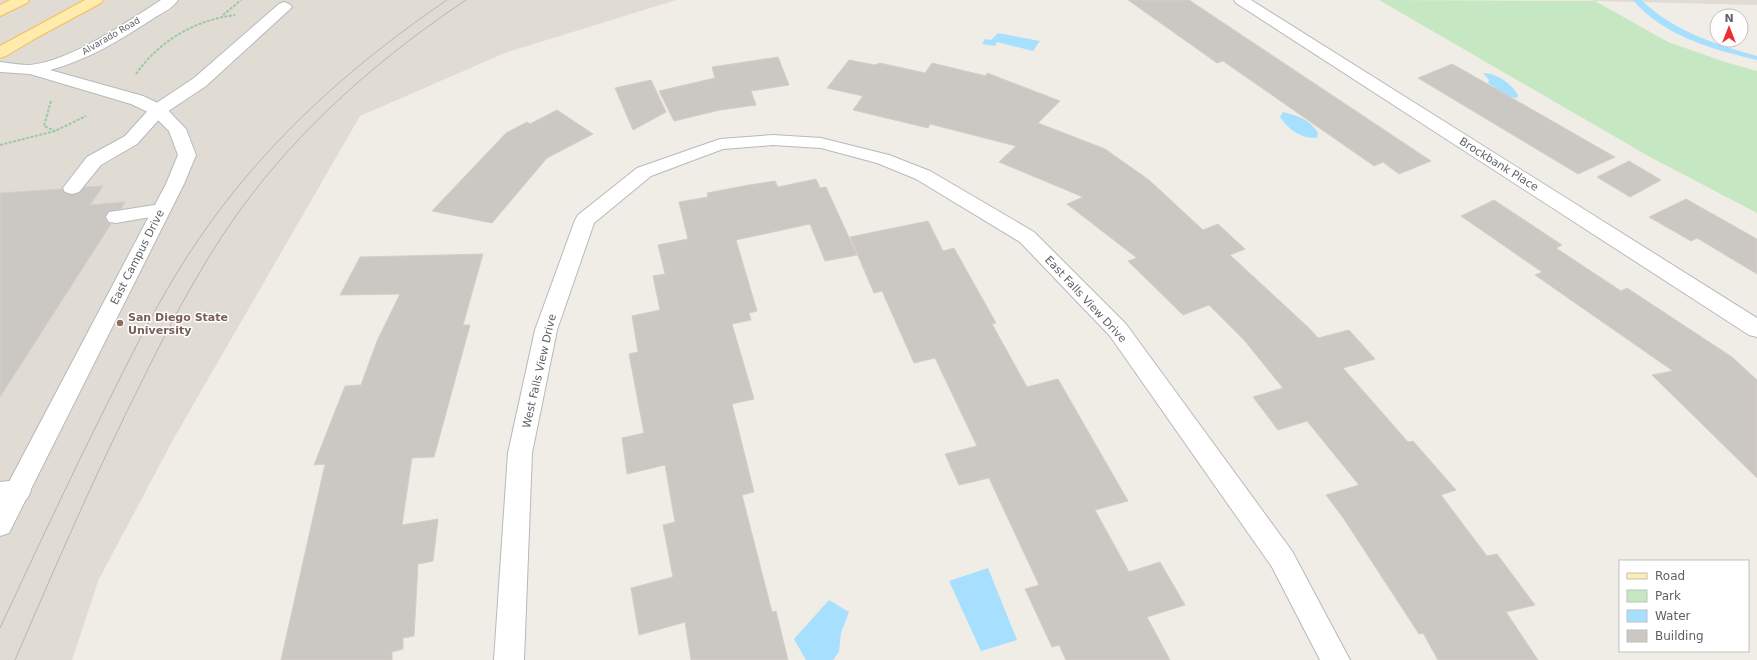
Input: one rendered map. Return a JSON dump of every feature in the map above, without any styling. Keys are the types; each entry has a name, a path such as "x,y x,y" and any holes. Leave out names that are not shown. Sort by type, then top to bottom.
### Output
{"main road":[{"path":"0,10 22,0"},
{"path":"0,53 30,35 96,0"}],"street":[{"name":"Alvarado Road","path":"0,67 32,70 84,53 126,30 171,0"},
{"name":"Brockbank Place","path":"1241,0 1757,329"},
{"path":"72,188 94,161 131,140 158,110 200,82 284,7"},
{"name":"East Campus Drive","path":"0,525 9,492 161,210 187,155 177,129 158,110 136,100 32,70"},
{"name":"East Falls View Drive","path":"720,144 773,140 821,143 883,159 923,175 1027,237 1118,330 1282,559 1335,660"},
{"name":"West Falls View Drive","path":"509,660 520,454 546,330 585,220 644,172 720,144"},
{"path":"116,217 161,210"}],"path":[{"path":"222,16 241,0"},
{"path":"136,74 152,54 180,33 222,16 236,15"},
{"path":"51,99 44,126 55,131"},
{"path":"0,145 55,131 86,116"}],"shaded area":[{"name":"San Diego State University","path":"0,0 676,0 505,53 360,116 174,438 98,581 72,660 0,660"},
{"path":"1590,0 1757,0 1757,5 1595,1"}],"green space":[{"path":"1379,0 1595,1 1668,42 1725,62 1757,71 1757,213 1650,157"}],"water":[{"path":"998,33 1040,41 1033,51 997,42 995,46 982,44 985,39 991,40"},
{"path":"1483,73 1488,73 1503,80 1515,91 1518,95 1517,98 1505,95 1488,83 1489,80"},
{"path":"1283,112 1299,117 1311,124 1318,133 1317,138 1305,137 1292,130 1280,117"},
{"path":"988,568 1017,640 981,651 949,581"},
{"path":"829,600 849,612 841,633 839,652 833,660 806,660 794,639"}],"building":[{"path":"1128,0 1189,0 1431,161 1399,174 1383,162 1374,166 1223,61 1217,63"},
{"path":"778,57 789,85 751,91 756,105 720,110 674,121 659,91 715,78 712,67"},
{"path":"849,60 875,65 880,63 925,73 932,63 986,76 987,73 1060,101 1038,123 1105,149 1149,180 1203,230 1218,224 1245,249 1230,255 1318,338 1349,330 1375,359 1343,368 1408,442 1413,441 1456,490 1441,495 1487,556 1497,554 1535,605 1506,612 1538,660 1438,660 1423,633 1419,634 1344,519 1326,495 1359,485 1307,421 1278,430 1253,397 1283,388 1244,340 1209,305 1183,315 1128,261 1137,258 1067,204 1083,197 999,162 1016,146 930,124 928,128 853,110 863,96 827,88"},
{"path":"1452,64 1615,157 1578,174 1418,78"},
{"path":"651,80 666,112 633,130 615,88"},
{"path":"557,110 593,134 547,158 492,223 432,211 506,133 527,122 530,124"},
{"path":"1629,161 1661,180 1630,197 1597,177"},
{"path":"816,179 820,188 826,187 857,255 825,261 810,224 736,240 757,311 749,313 751,320 732,324 754,399 732,404 754,492 742,495 772,612 776,611 788,660 691,660 685,622 639,635 631,588 673,577 663,525 675,522 665,465 627,474 622,438 644,433 629,354 638,352 632,316 660,310 653,276 665,274 658,245 688,239 679,202 708,197 707,193 749,185 775,181 778,187"},
{"path":"103,186 90,205 125,202 121,209 108,211 105,218 108,223 111,224 0,397 0,193 62,189 65,193 72,195 79,193 85,187"},
{"path":"1686,199 1757,239 1757,274 1697,238 1691,241 1649,217"},
{"path":"1494,200 1562,245 1556,248 1621,291 1627,288 1732,357 1757,380 1757,478 1652,375 1673,371 1535,275 1542,272 1461,216"},
{"path":"928,221 943,251 954,248 996,323 992,324 1027,387 1058,379 1128,501 1095,510 1129,572 1160,562 1185,605 1147,617 1170,660 1066,660 1059,645 1052,647 1025,589 1039,585 989,478 959,485 945,454 977,446 935,358 914,363 882,291 874,293 850,237"},
{"path":"483,254 463,325 470,325 434,457 412,458 402,525 438,519 433,561 418,564 414,636 403,638 403,649 392,652 392,660 281,660 325,464 314,465 345,386 361,385 377,341 400,294 340,295 360,257"}],"waterway":[{"path":"1637,0 1649,12 1663,22 1692,38 1757,58"}],"tram line":[{"path":"0,628 39,544 142,334 195,244 235,190 289,129 349,74 414,23 447,0"},
{"path":"15,660 93,482 144,377 207,260 236,215 275,166 299,139 351,88 407,42 466,0"}],"place":[{"name":"San Diego State University","path":"120,323"}]}
